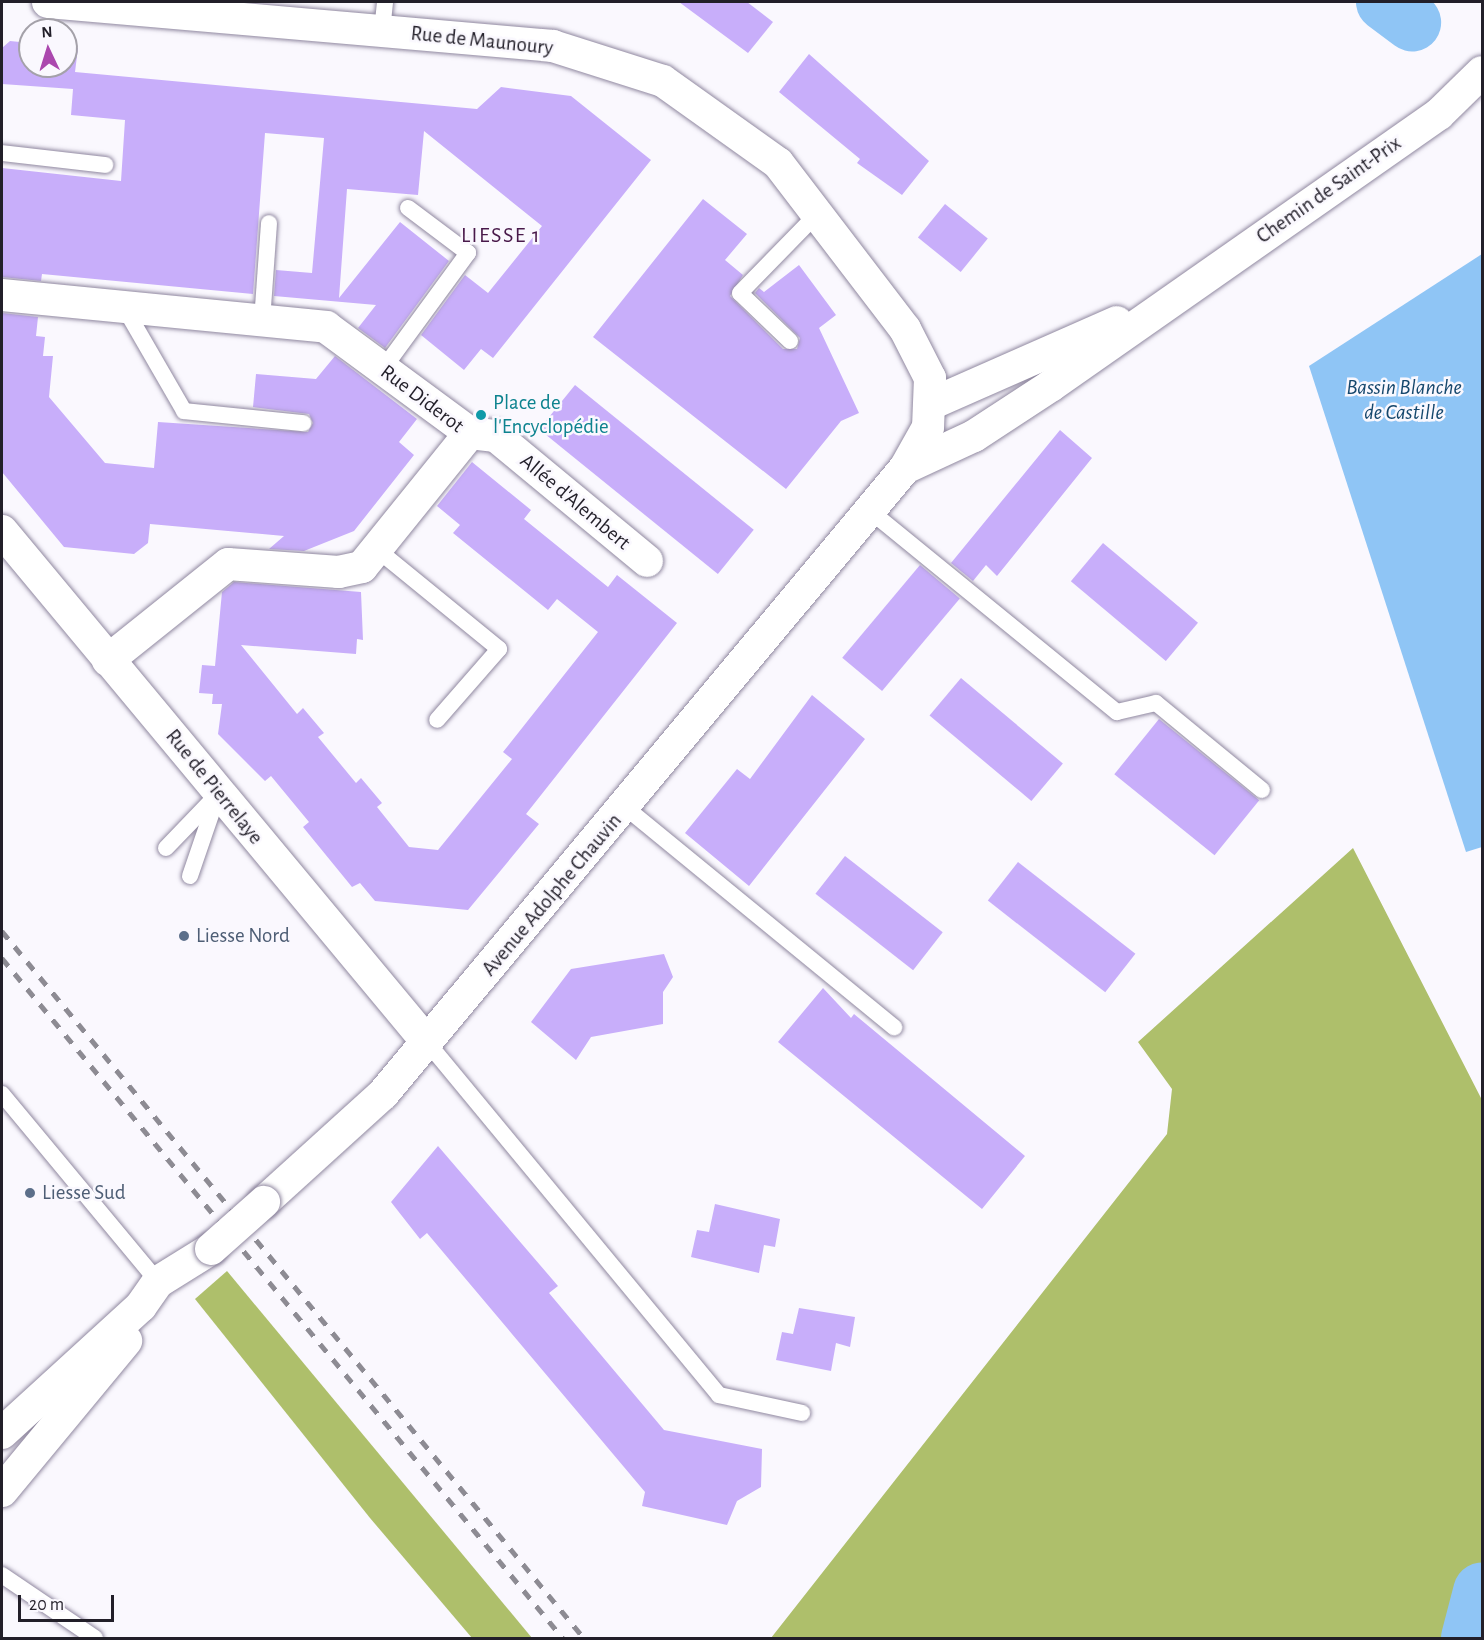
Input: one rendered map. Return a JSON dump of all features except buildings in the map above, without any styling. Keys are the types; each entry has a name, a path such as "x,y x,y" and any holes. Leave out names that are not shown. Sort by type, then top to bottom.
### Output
{"street":[{"name":"Rue de Maunoury","path":"48,2 384,16 553,46 663,81 778,164 924,358 932,404 928,427 905,468"},
{"name":"Chemin de Saint-Prix","path":"905,468 974,436 1439,114 1482,72"},
{"name":"Rue Diderot","path":"2,296 326,327 470,433 379,551 362,567 339,572 228,564 108,660"},
{"name":"Chemin de Saint-Prix","path":"932,404 1170,299"},
{"name":"Allée d'Alembert","path":"470,433 496,436 647,561"},
{"name":"Avenue Adolphe Chauvin","path":"2,1433 150,1294 211,1249 383,1094 625,807 905,468"},
{"name":"Rue de Pierrelaye","path":"2,531 218,794 427,1042"},
{"name":"Avenue Adolphe Chauvin","path":"2,1491 127,1340 150,1294"}],"lane":[{"path":"2,153 105,165"},
{"path":"383,369 468,253 408,208"},
{"path":"790,341 740,293 817,214"},
{"path":"261,321 269,223"},
{"path":"124,308 184,411 303,423"},
{"path":"869,510 1117,712 1156,702 1262,790"},
{"path":"379,551 500,648 437,720"},
{"path":"166,848 218,794"},
{"path":"190,876 218,794"},
{"path":"625,807 894,1027"},
{"path":"427,1042 719,1395 802,1413"},
{"path":"2,1094 150,1294"},
{"path":"2,1575 95,1638"}],"green space":[{"path":"1353,848 1482,1100 1482,1638 771,1638 1167,1134 1172,1089 1138,1042"},
{"path":"227,1271 532,1638 472,1638 370,1518 195,1299"}],"water":[{"name":"Bassin Blanche de Castille","path":"1482,254 1482,847 1466,852 1309,366"}],"waterway":[{"path":"1385,2 1412,22"},
{"path":"1470,1638 1482,1592"}],"railway":[{"path":"2,931 584,1638"},
{"path":"2,958 563,1638"}],"place":[{"name":"Place de l'Encyclopédie","path":"481,415"},
{"name":"Liesse Nord","path":"184,936"},
{"name":"Liesse Sud","path":"30,1193"}],"district":[{"name":"LIESSE 1","path":"501,236"}]}
